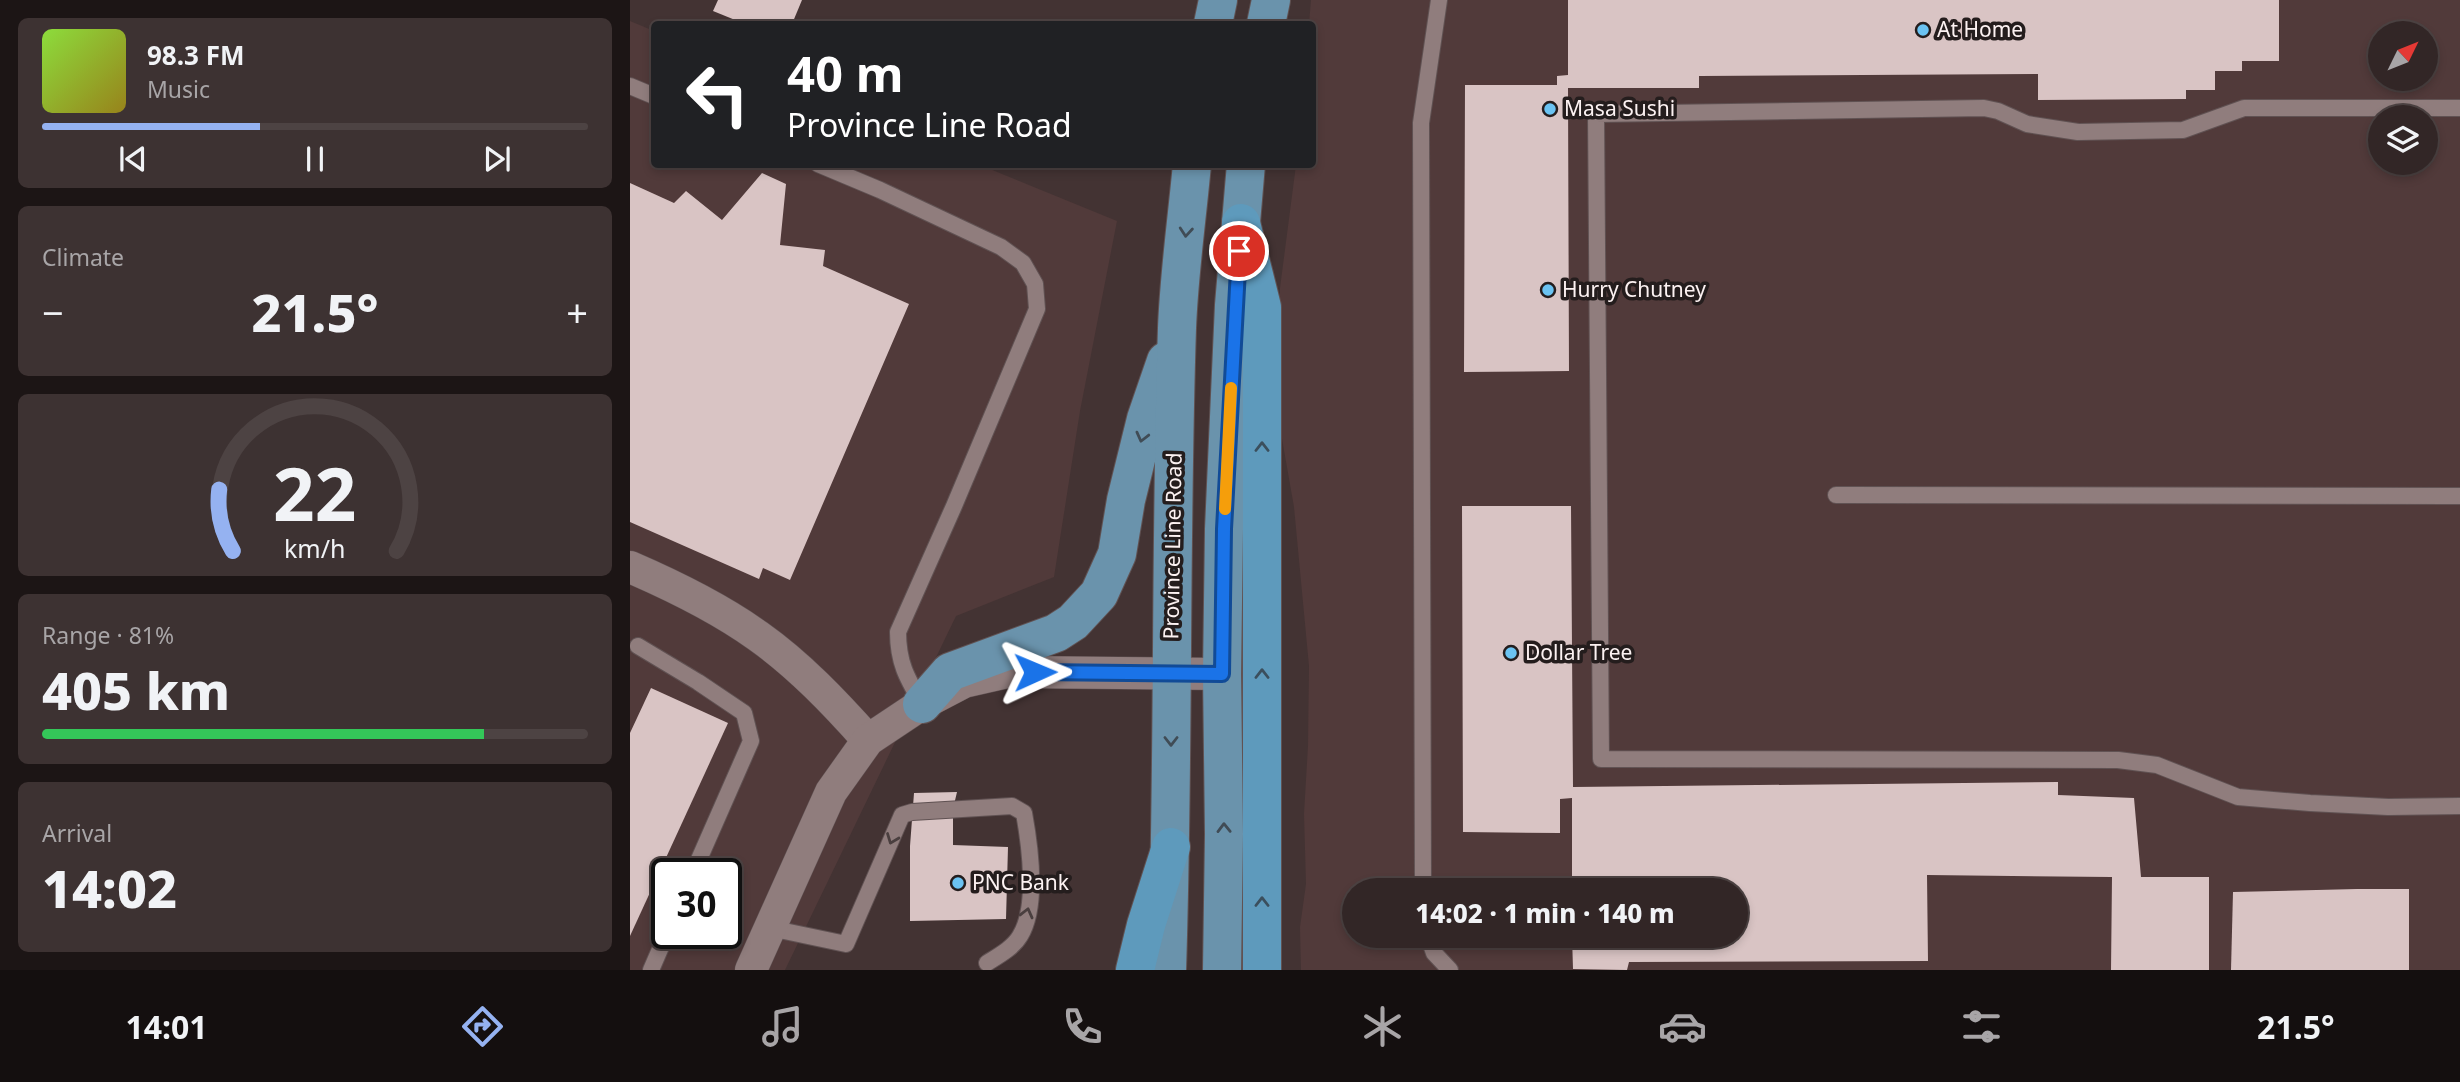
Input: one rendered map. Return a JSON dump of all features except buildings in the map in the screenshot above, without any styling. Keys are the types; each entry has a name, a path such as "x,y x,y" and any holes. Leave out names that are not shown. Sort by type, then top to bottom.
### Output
{"highway":[{"path":"1241,223 1262,307 1262,970"},
{"path":"1135,970 1171,847"}],"main road":[{"path":"1214,21 1218,0"},
{"path":"1267,21 1271,0"},
{"name":"Province Line Road","path":"1167,970 1177,326 1192,168"},
{"path":"1222,970 1222,674 1226,503 1234,305 1246,168"},
{"path":"922,704 950,672 1056,633 1073,622 1099,594 1117,554 1126,500 1146,419 1177,326"}],"street":[{"path":"630,567 684,592 759,636 836,705 868,740"},
{"path":"751,970 831,793 868,740 922,704 964,682 1008,672 1222,674"}],"lane":[{"path":"1423,878 1421,123 1439,0"},
{"path":"630,86 651,95"},
{"path":"2460,108 2244,108 2183,130 2078,132 2028,124 1984,108 1596,114 1601,759 2119,760 2157,765 2238,797 2310,803 2460,806"},
{"path":"828,168 1001,247 1023,263 1035,284 1037,309 898,632 898,654 905,675 922,704"},
{"path":"1836,495 2460,496"},
{"path":"638,646 744,713 751,741 700,858"},
{"path":"770,928 846,944 902,814 912,811 1012,806 1024,813 1029,839 1030,908 1020,937 987,963"},
{"path":"1432,948 1450,970"},
{"path":"651,970 660,949"}],"shaded area":[{"path":"1311,0 2460,0 2460,970 1301,970 1300,927 1306,884 1304,814 1309,666 1294,507 1278,416 1280,288 1296,168 1316,168 1316,21 1309,21"},
{"path":"630,21 651,30 651,168 987,168 1117,221 1080,411 1054,577 956,616 785,970 630,970"}],"slow traffic":[{"path":"1225,509 1231,388"}],"place":[{"name":"At Home","path":"1923,30"},
{"name":"Masa Sushi","path":"1550,109"},
{"name":"Hurry Chutney","path":"1548,290"},
{"name":"Dollar Tree","path":"1511,653"},
{"name":"PNC Bank","path":"958,883"}],"route":[{"path":"1035,672 1222,674 1224,529 1239,251"}]}
